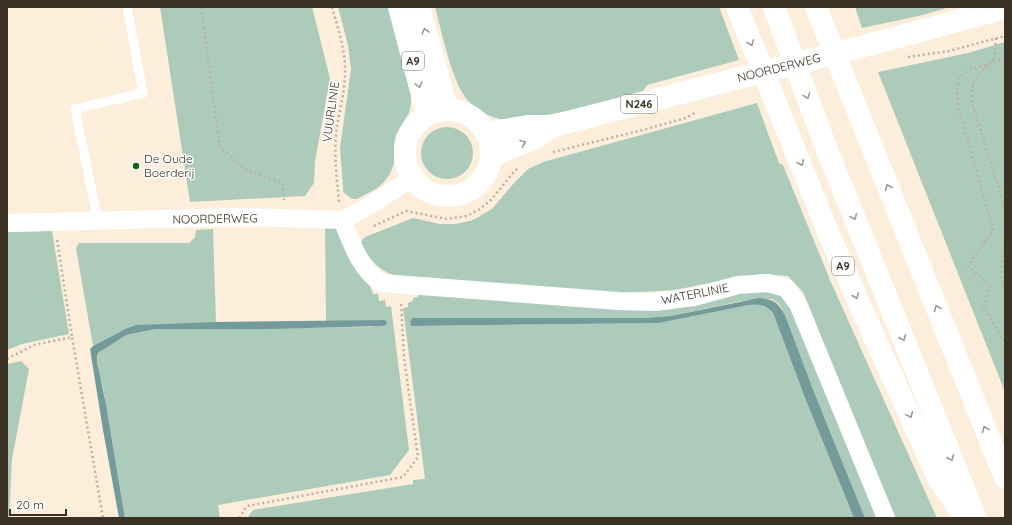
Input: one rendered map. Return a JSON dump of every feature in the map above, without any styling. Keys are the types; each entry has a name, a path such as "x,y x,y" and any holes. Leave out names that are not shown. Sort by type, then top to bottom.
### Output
{"main road":[{"name":"A9","path":"399,7 437,112"},
{"name":"A9","path":"419,7 437,112"},
{"name":"A9","path":"737,7 828,232 866,319 938,478 965,518"},
{"name":"A9","path":"774,7 826,145 976,518"},
{"name":"NOORDERWEG","path":"487,133 528,126 553,126 1005,8"},
{"path":"819,13 1005,478"},
{"path":"437,112 463,112 477,120 487,133 490,141 491,156 487,170 479,183 467,192 452,196 437,195 423,189 412,178 406,165 404,151 407,136 415,124 437,112"},
{"name":"NOORDERWEG","path":"491,156 533,139 553,126"}],"street":[{"name":"NOORDERWEG","path":"7,223 244,217 342,220 362,210 412,178"},
{"name":"WATERLINIE","path":"342,220 359,257 372,277 381,283 655,302 694,297 738,285 768,283 786,288 798,304 886,518"}],"lane":[{"path":"98,221 75,109 143,93 127,7"}],"path":[{"path":"200,7 220,147 246,170 282,183 283,190"},
{"name":"VUURLINIE","path":"332,7 343,51 345,73 336,134 335,153 342,220"},
{"path":"905,58 949,51 1005,36"},
{"path":"996,38 993,60 976,78 973,84 971,100 1000,191 1005,216"},
{"path":"1005,59 967,71 957,83 956,88 958,105 993,230 968,266 990,286 984,306 1005,343"},
{"path":"550,152 686,118 698,111"},
{"path":"350,238 406,211 447,219 467,216 480,209 492,199 520,166"},
{"path":"53,222 103,518"},
{"path":"1005,236 1002,256 1002,283 1005,293"},
{"path":"238,518 247,506 403,478 418,457 404,358 399,284"},
{"path":"7,359 34,345 72,337"}],"green space":[{"path":"160,7 312,7 330,78 315,162 314,183 305,196 190,202"},
{"path":"338,7 391,7 411,80 411,104 409,113 396,135 394,145 394,163 390,174 376,189 357,199 352,199 343,192 340,148 351,69 348,45"},
{"path":"435,7 719,7 739,60 647,85 643,91 581,108 534,117 500,119 489,116 479,110 470,103 463,94 450,64"},
{"path":"855,7 950,7 923,15 862,28"},
{"path":"1005,42 1005,392 878,72 968,53"},
{"path":"757,103 779,163 783,165 830,280 937,518 894,518 803,292 788,276 762,274 675,290 622,293 393,275 374,263 361,245 362,240 365,237 413,218 440,224 456,224 473,220 492,209 528,169 543,162"},
{"path":"447,127 461,131 469,139 473,153 469,167 461,175 447,179 433,175 425,167 421,153 425,139 433,131"},
{"path":"325,224 336,228 369,282 373,294 378,294 379,301 385,300 386,307 391,306 409,450 390,475 218,505 220,518 125,518 106,404 98,370 97,360 99,352 126,335 156,329 372,327 385,320 326,322"},
{"path":"213,229 216,322 125,329 93,346 76,248 79,243 189,243 195,237 196,230"},
{"path":"52,231 69,334 22,344 7,350 7,232"},
{"path":"765,288 777,293 795,304 880,518 865,518 814,392 785,315 779,304 772,299 741,301 671,316 644,318 412,318 410,322 411,326 659,323 749,305 759,305 765,307 773,313 805,398 854,518 247,518 253,510 413,484 413,480 425,479 403,308 408,307 408,303 413,301 413,298 418,297 419,291 585,302"},
{"path":"21,361 29,369 12,459 9,518 7,518 7,364"}],"water":[{"path":"759,298 775,302 785,315 814,392 865,518 854,518 805,398 773,313 765,307 759,305 749,305 659,323 411,326 410,322 412,318 644,318 671,316"},
{"path":"385,320 387,322 386,325 383,326 268,329 156,329 126,335 99,352 97,356 97,363 106,404 125,518 119,518 90,349 93,346 125,329 137,325 216,322"}],"place":[{"name":"De Oude Boerderij","path":"136,166"}]}
